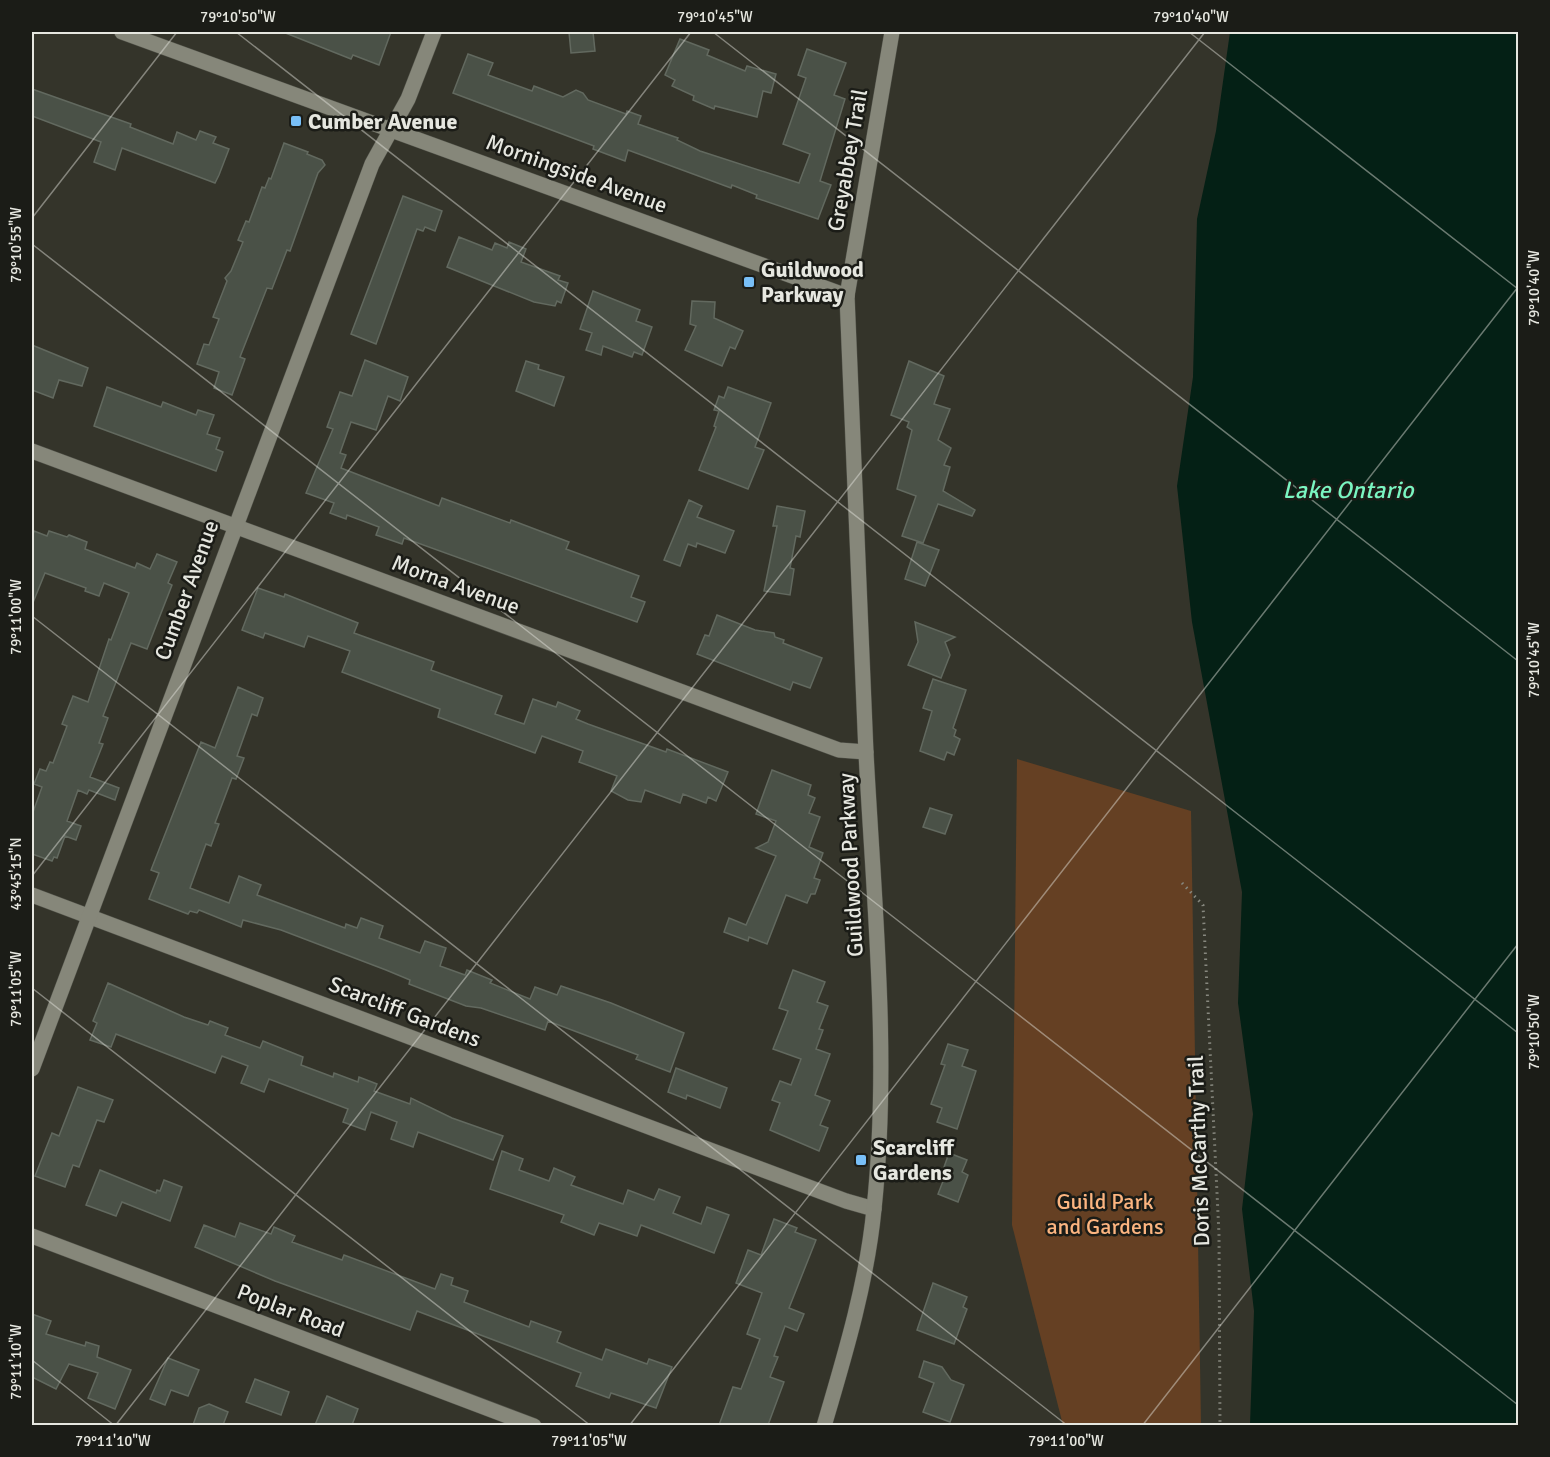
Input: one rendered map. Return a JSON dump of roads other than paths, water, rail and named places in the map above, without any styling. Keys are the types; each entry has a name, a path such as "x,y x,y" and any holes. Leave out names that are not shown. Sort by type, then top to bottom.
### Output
{"street":[{"name":"Morningside Avenue","path":"122,32 847,296"},
{"name":"Cumber Avenue","path":"32,1069 234,526 372,164 408,99 434,32"},
{"name":"Greyabbey Trail","path":"847,296 891,32"},
{"name":"Guildwood Parkway","path":"824,1425 843,1365 869,1247 874,1209 882,1040 866,752 847,296"},
{"name":"Morna Avenue","path":"32,451 839,750 866,752"},
{"name":"Scarcliff Gardens","path":"32,895 846,1201 874,1209"},
{"name":"Poplar Road","path":"32,1236 534,1425"}],"water":[{"name":"Lake Ontario","path":"1230,32 1518,32 1518,1425 1250,1425 1254,1311 1242,1209 1253,1114 1238,1003 1242,892 1192,622 1177,486 1193,377 1197,219 1216,131"}],"place":[{"name":"Cumber Avenue","path":"296,121"},
{"name":"Guildwood Parkway","path":"749,282"},
{"name":"Scarcliff Gardens","path":"861,1160"}],"park label":[{"name":"Guild Park and Gardens","path":"1105,1214"}]}
